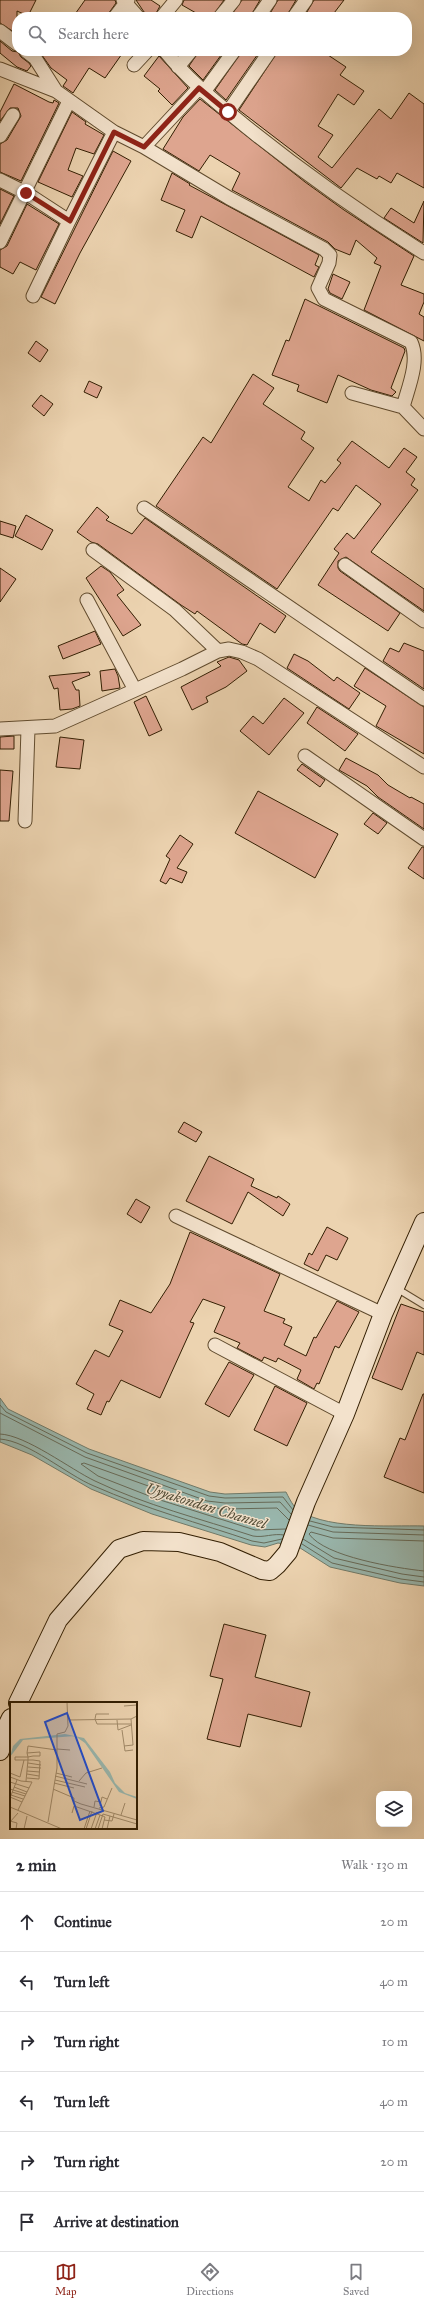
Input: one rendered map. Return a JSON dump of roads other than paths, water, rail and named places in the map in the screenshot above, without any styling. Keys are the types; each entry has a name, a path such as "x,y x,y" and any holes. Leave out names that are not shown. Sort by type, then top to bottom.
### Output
{"street":[{"path":"166,12 176,0"},
{"path":"224,12 234,0"},
{"path":"262,12 270,0"},
{"path":"298,12 306,0"},
{"path":"118,12 126,1 134,12"},
{"path":"0,31 12,40"},
{"path":"32,56 56,91"},
{"path":"134,65 142,56"},
{"path":"169,56 201,90 279,153 385,229 424,253"},
{"path":"178,67 187,56"},
{"path":"144,147 201,90 230,56"},
{"path":"228,112 267,56"},
{"path":"0,69 56,91 114,132 144,147 229,198 324,249 330,255 329,263 318,288 324,299 410,342 414,349 413,365 403,408"},
{"path":"0,242 26,193 69,101"},
{"path":"0,136 13,114"},
{"path":"33,296 114,132"},
{"path":"0,180 26,193 70,221"},
{"path":"352,393 403,408 424,429"},
{"path":"144,508 424,699"},
{"path":"93,550 175,610 218,651"},
{"path":"345,565 424,621"},
{"path":"87,600 135,690"},
{"path":"0,729 55,726 218,651 229,649 242,652 258,659 424,767"},
{"path":"26,821 28,728"},
{"path":"305,756 424,839"},
{"path":"176,1216 383,1314"},
{"path":"18,1702 58,1620 119,1549 143,1541 179,1542 220,1552 262,1570 270,1571 288,1552 306,1502 345,1414 383,1314 424,1225"},
{"path":"215,1345 345,1414"},
{"path":"0,1712 10,1717"},
{"path":"0,1751 5,1730 10,1719"}],"lane":[{"path":"395,1288 424,1305"}],"water":[{"name":"Uyyakondan Channel","path":"0,1398 8,1409 89,1449 210,1492 225,1494 286,1492 294,1506 305,1514 320,1520 356,1525 424,1526 424,1586 400,1583 330,1567 297,1546 278,1543 265,1547 251,1545 152,1514 91,1489 32,1455 0,1442"}]}
